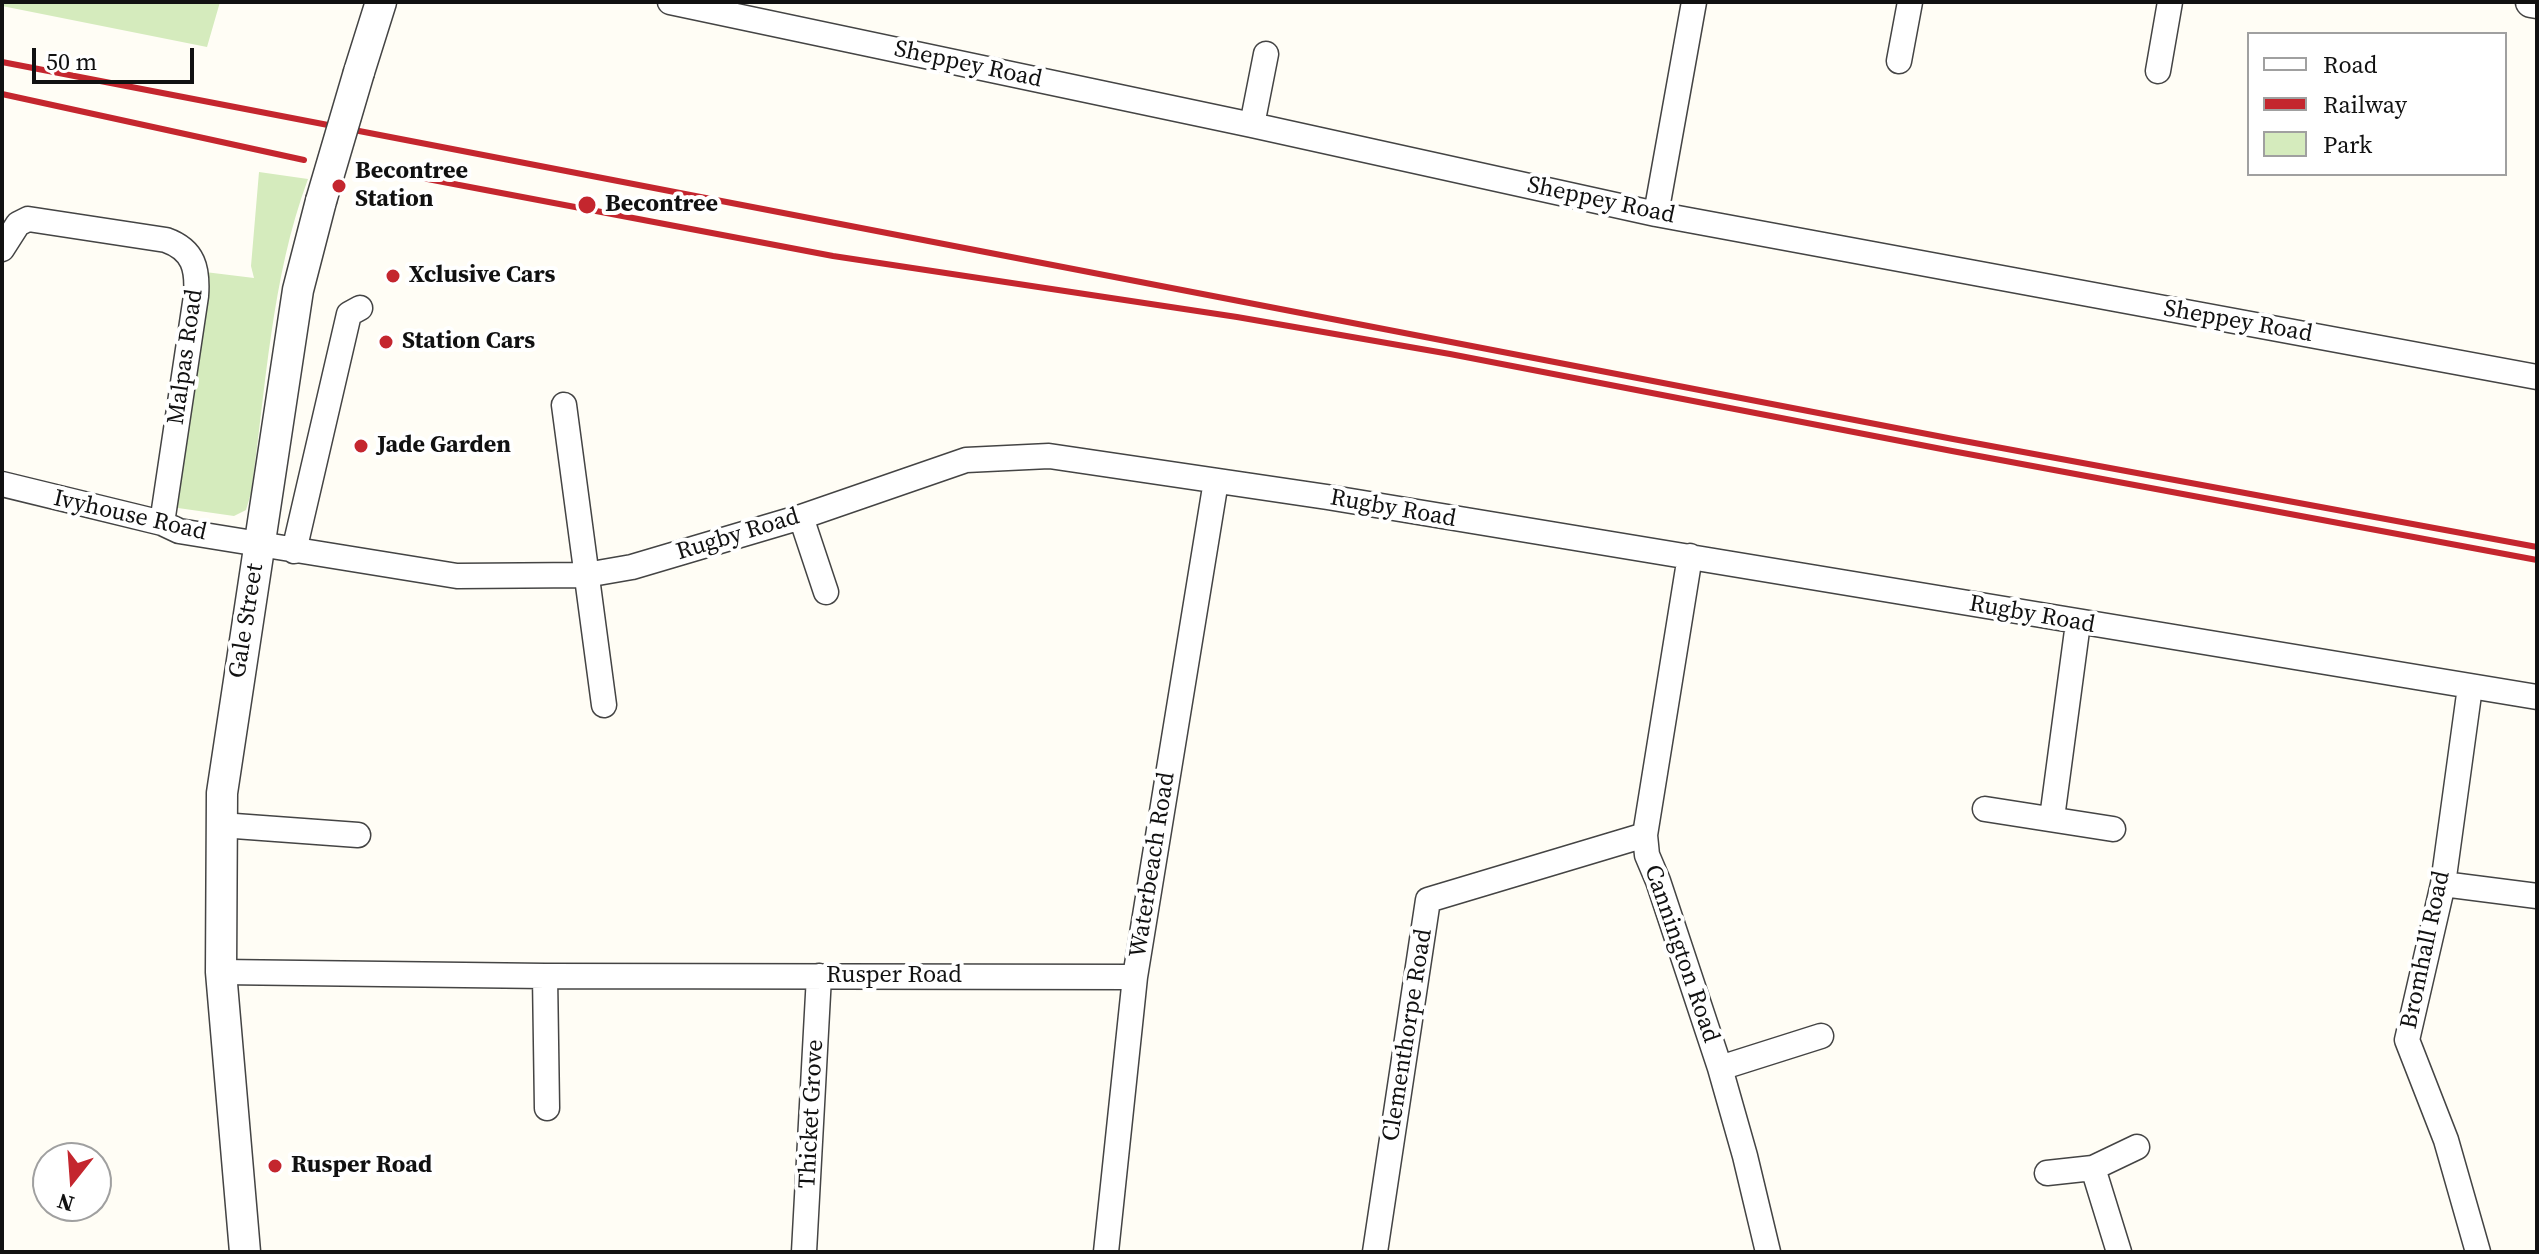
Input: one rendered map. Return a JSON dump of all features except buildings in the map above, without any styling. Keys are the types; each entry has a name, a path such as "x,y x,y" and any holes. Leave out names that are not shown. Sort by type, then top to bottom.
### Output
{"street":[{"name":"Gale Street","path":"245,1252 221,972 222,793 298,290 321,201 381,2"},
{"path":"1656,214 1694,2"},
{"path":"1899,61 1910,2"},
{"path":"2158,71 2170,2"},
{"name":"Sheppey Road","path":"679,3 1656,214 2537,377"},
{"path":"1252,125 1266,54"},
{"name":"Malpas Road","path":"2,249 18,224 28,219 166,240 183,247 192,261 198,275 196,296 162,523"},
{"name":"Gale Street","path":"294,551 349,314 360,308"},
{"path":"564,405 604,705"},
{"name":"Rugby Road","path":"258,544 457,576 586,575 632,567 801,517 966,460 1049,456 1690,556 2537,697"},
{"name":"Waterbeach Road","path":"1106,1252 1135,977 1216,481"},
{"name":"Ivyhouse Road","path":"2,484 162,523 179,531 258,544"},
{"path":"801,517 826,592"},
{"name":"Cannington Road","path":"1690,556 1645,835 1647,855 1720,1068 1745,1156 1762,1250"},
{"path":"2052,818 2078,623"},
{"name":"Bromhall Road","path":"2470,687 2443,884 2407,1040 2446,1140 2478,1252"},
{"path":"1985,809 2113,829"},
{"path":"221,825 358,835"},
{"name":"Clementhorpe Road","path":"1375,1252 1428,900 1645,835"},
{"path":"2443,884 2537,896"},
{"name":"Rusper Road","path":"221,972 1135,977"},
{"path":"545,976 547,1108"},
{"name":"Thicket Grove","path":"804,1252 819,976"},
{"path":"1720,1068 1821,1036"},
{"path":"2047,1173 2093,1168 2137,1147"},
{"path":"2093,1168 2119,1252"}],"green space":[{"path":"2,2 220,2 207,47 2,6"},
{"path":"259,172 308,179 278,294 251,493 246,510 234,516 178,508 172,491 205,272 254,278 251,266"}],"railway":[{"path":"2,62 1953,439 2537,547"},
{"path":"2,94 304,160"},
{"path":"417,177 833,256 1237,317 1450,354 2537,560"}],"place":[{"name":"Becontree Station","path":"339,186"},
{"name":"Becontree","path":"587,205"},
{"name":"Xclusive Cars","path":"393,276"},
{"name":"Station Cars","path":"386,342"},
{"name":"Jade Garden","path":"361,446"},
{"name":"Rusper Road","path":"275,1166"}]}
